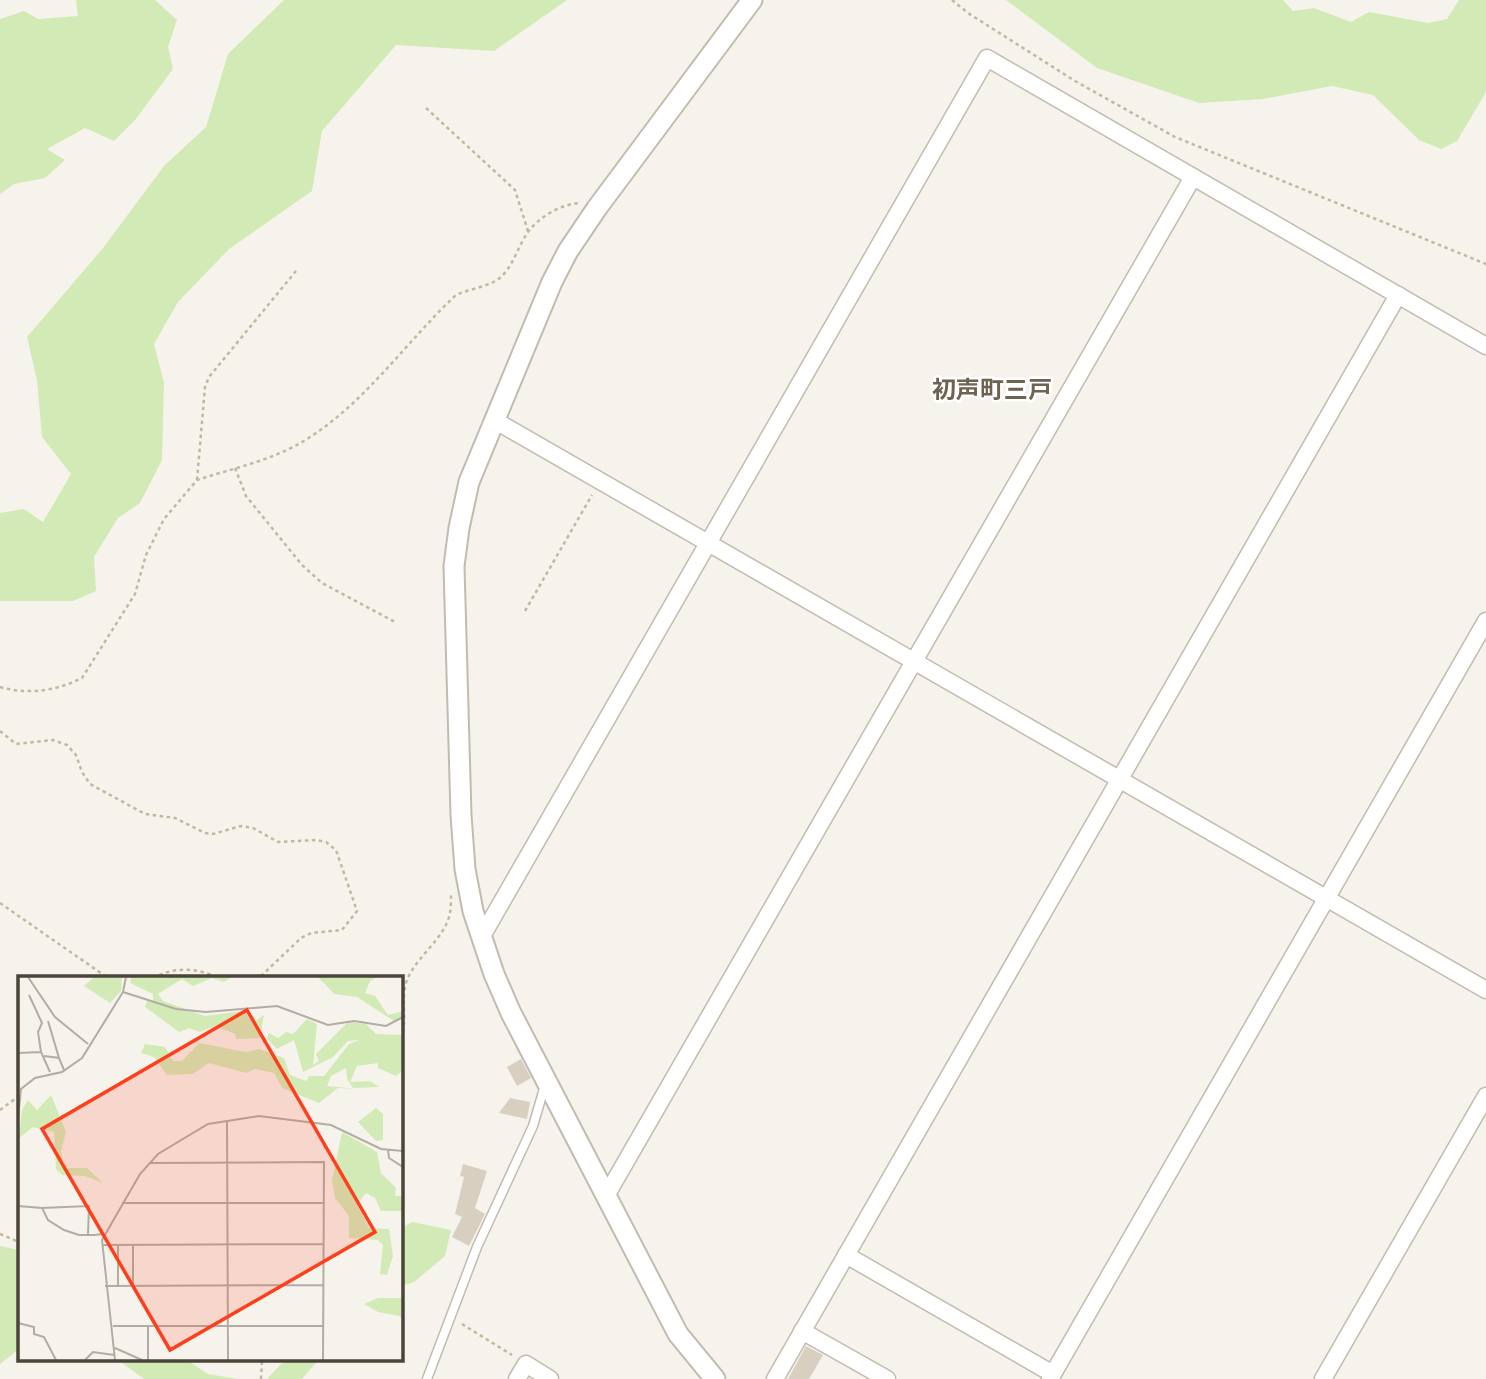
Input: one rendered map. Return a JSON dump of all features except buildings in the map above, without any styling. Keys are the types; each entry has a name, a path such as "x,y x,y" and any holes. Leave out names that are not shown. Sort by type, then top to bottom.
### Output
{"street":[{"path":"710,1377 678,1334 606,1196 511,1013 481,938 465,869 462,829 454,566 469,482 552,282 568,251 752,0"},
{"path":"481,938 987,58 1486,346"},
{"path":"606,1196 1193,177"},
{"path":"775,1379 1398,295"},
{"path":"494,420 1486,990"},
{"path":"846,1255 1052,1376 1486,621"},
{"path":"1323,1379 1486,1096"},
{"path":"802,1331 887,1379"},
{"path":"517,1379 527,1364 550,1379"}],"lane":[{"path":"427,1379 477,1247 533,1126 547,1079"}],"path":[{"path":"952,0 1075,81 1175,137 1486,264"},
{"path":"426,108 515,190 528,231"},
{"path":"0,687 37,692 68,686 82,678 135,594 146,555 164,519 197,480 283,452 308,439 382,375 456,295 496,281 505,274 528,231 551,212 565,205 578,203 597,208"},
{"path":"197,480 205,387 209,377 296,271"},
{"path":"235,468 246,496 302,565 322,583 395,622"},
{"path":"525,611 600,481"},
{"path":"0,731 16,744 53,740 67,744 76,755 90,784 145,814 175,818 213,834 241,826 253,828 278,842 316,840 326,842 335,850 357,911 342,930 311,933 301,938 261,976"},
{"path":"402,1036 405,1026 406,983 412,970 449,918 452,895"},
{"path":"0,903 105,976"},
{"path":"157,976 181,969 203,970 215,976"},
{"path":"0,1110 18,1097"},
{"path":"0,1234 18,1242"},
{"path":"450,1316 527,1364"}],"green space":[{"path":"76,0 155,0 177,20 168,47 173,69 135,120 114,141 85,128 47,149 65,160 45,178 14,184 0,194 0,19 24,11 38,19 78,16"},
{"path":"284,0 567,0 494,51 396,45 322,131 312,191 229,249 178,302 154,344 164,383 162,460 140,503 118,518 94,557 96,591 73,601 0,601 0,513 24,509 43,522 71,474 42,437 37,380 27,337 103,248 164,166 206,127 228,54"},
{"path":"1006,0 1283,0 1293,11 1314,8 1351,22 1369,12 1428,23 1447,19 1459,0 1486,0 1486,92 1457,141 1441,149 1419,140 1373,95 1332,86 1263,99 1199,103 1097,68"},
{"path":"412,1222 451,1230 445,1256 414,1282 402,1286 402,1227"},
{"path":"0,1246 18,1250 18,1350 0,1364"},
{"path":"121,1362 190,1362 208,1374 238,1379 144,1379"},
{"path":"283,1362 316,1362 302,1379 267,1379"}],"district":[{"name":"初声町三戸","path":"992,390"}]}
